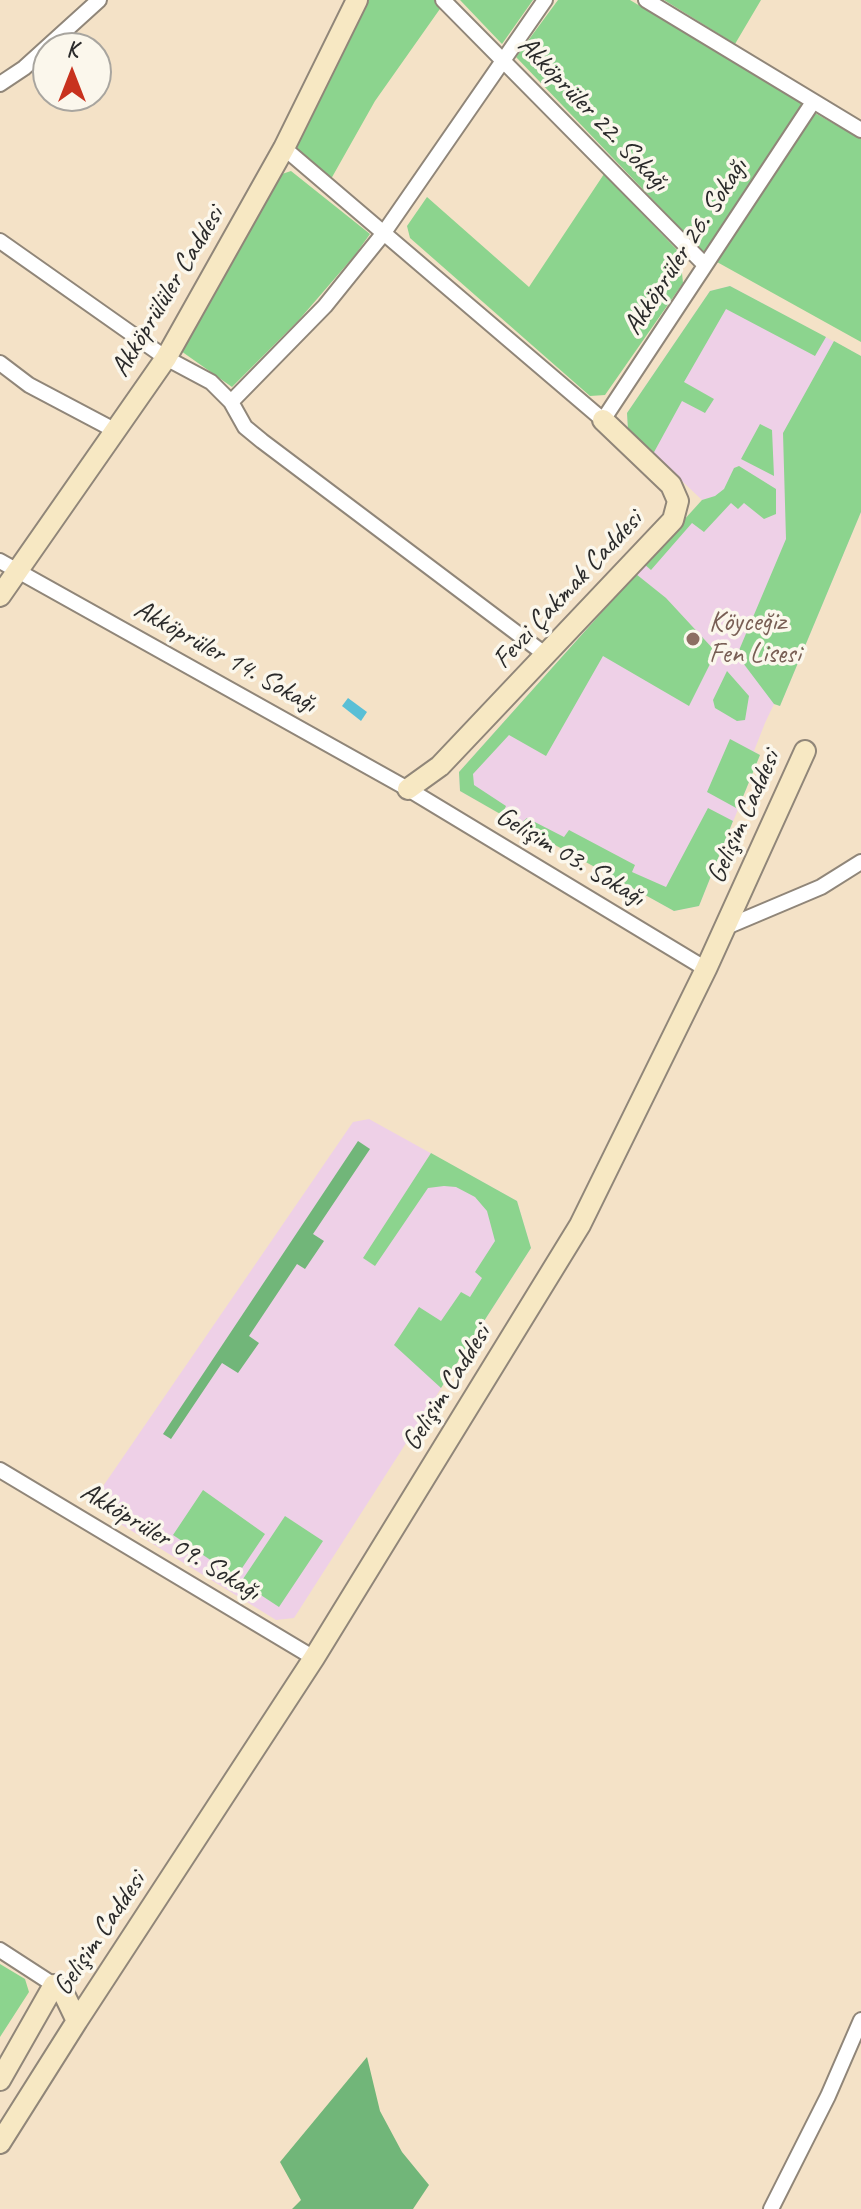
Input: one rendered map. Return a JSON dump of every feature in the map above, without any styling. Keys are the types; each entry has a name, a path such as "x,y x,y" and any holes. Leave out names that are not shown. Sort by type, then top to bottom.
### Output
{"street":[{"path":"0,84 24,68 99,0"},
{"name":"Akköprülüler Caddesi","path":"0,596 9,566 116,431 166,358 284,148 357,0"},
{"name":"Akköprüler 22. Sokağı","path":"443,0 705,265"},
{"path":"231,402 325,306 383,234 545,0"},
{"path":"646,0 861,130"},
{"name":"Akköprüler 26. Sokağı","path":"603,420 813,102"},
{"path":"284,148 603,420"},
{"path":"0,241 166,358 211,382 231,402 245,427 262,441 546,655"},
{"path":"0,363 29,385 116,431"},
{"name":"Fevzi Çakmak Caddesi","path":"408,789 440,766 673,520 676,493 671,485 603,420"},
{"name":"Akköprüler 14. Sokağı","path":"9,566 408,789"},
{"name":"Gelişim Caddesi","path":"0,2143 314,1658 580,1225 706,969 805,751"},
{"name":"Gelişim 03. Sokağı","path":"408,789 706,969"},
{"path":"724,928 821,887 861,862"},
{"name":"Akköprüler 09. Sokağı","path":"0,1470 314,1658"},
{"path":"0,1950 54,1985"},
{"name":"Gelişim Caddesi","path":"0,2080 54,1985 63,1992 77,2021"},
{"path":"771,2209 828,2096 861,2020"}],"shaded area":[{"name":"Köyceğiz Fen Lisesi","path":"730,286 861,356 861,512 780,706 774,704 765,723 754,751 760,755 699,906 674,911 460,791 459,772 702,500 628,430 627,413 710,291"},
{"path":"369,1119 517,1201 531,1248 294,1618 276,1620 101,1512 97,1495 353,1122"}],"green space":[{"path":"369,0 436,0 442,6 375,101 331,179 293,147"},
{"path":"460,0 533,0 502,44"},
{"path":"558,0 630,0 804,104 704,253 516,57"},
{"path":"664,0 761,0 735,44"},
{"path":"815,113 861,139 861,342 717,262"},
{"path":"291,171 370,234 298,321 232,387 181,351 279,175"},
{"path":"604,174 680,253 683,283 605,395 590,396 410,238 407,226 427,197 529,287"},
{"path":"730,286 826,337 815,356 726,309 684,382 714,399 705,413 682,401 653,454 628,430 627,413 710,291"},
{"path":"834,341 861,356 861,512 780,706 774,704 737,655 786,539 783,433"},
{"path":"760,424 772,430 774,476 741,459"},
{"path":"739,466 776,489 776,514 764,519 744,503 738,509 731,503 704,532 692,523 651,570 644,564 702,500 724,489 734,468"},
{"path":"636,574 666,598 716,652 689,706 603,656 546,756 509,735 473,774 474,785 506,806 502,815 460,791 459,772"},
{"path":"727,671 749,696 745,720 737,721 715,708 713,700"},
{"path":"730,739 760,755 738,809 707,792"},
{"path":"708,808 733,821 699,906 674,911 519,825 527,818 564,837 569,830 635,865 632,872 666,887"},
{"path":"358,1141 370,1149 313,1234 324,1241 305,1269 297,1264 249,1336 259,1343 238,1373 222,1363 171,1439 163,1434"},
{"path":"431,1153 517,1201 531,1248 441,1388 394,1345 419,1307 441,1321 461,1292 470,1297 482,1278 475,1272 495,1241 487,1211 475,1197 456,1187 428,1188 375,1266 363,1258"},
{"path":"203,1490 265,1534 236,1577 173,1535"},
{"path":"285,1516 323,1541 279,1607 241,1582"},
{"path":"0,1964 25,1979 29,1992 0,2037"},
{"path":"367,2057 380,2111 402,2152 429,2185 413,2209 292,2209 301,2200 280,2162"}],"water":[{"path":"348,698 367,712 361,721 342,706"}],"place":[{"name":"Köyceğiz Fen Lisesi","path":"693,639"}]}
